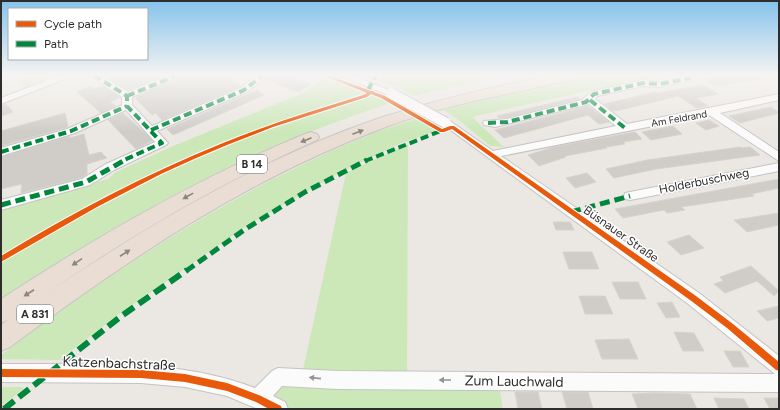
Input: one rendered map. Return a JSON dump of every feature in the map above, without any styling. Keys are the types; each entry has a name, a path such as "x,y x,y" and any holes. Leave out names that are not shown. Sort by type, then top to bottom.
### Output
{"highway":[{"name":"B 14","path":"63,283 140,223 193,193 307,139 372,114 441,94"},
{"name":"B 14","path":"63,283 136,246 211,201 263,174 329,144 381,123 438,105 487,94"},
{"name":"A 831","path":"1,312 63,283"},
{"name":"A 831","path":"1,339 63,283"}],"street":[{"path":"1,101 19,94"},
{"path":"1,205 86,182 110,167 162,143 127,101 118,94"},
{"path":"1,152 71,132 140,94"},
{"path":"151,130 234,94"},
{"name":"Büsnauer Straße","path":"393,94 446,123 493,155 699,302 779,367"},
{"path":"488,123 495,124 507,122 590,100 594,94"},
{"name":"Am Feldrand","path":"493,155 503,151 711,112 779,97"},
{"path":"590,100 625,128"},
{"path":"711,112 779,157"},
{"name":"Holderbuschweg","path":"630,196 779,167"},
{"name":"Katzenbachstraße","path":"1,373 141,374 185,378 227,387 258,399 278,409"},
{"name":"Zum Lauchwald","path":"258,399 278,376 305,376 338,380 498,380 601,383 779,383"}],"green space":[{"path":"300,94 365,94 236,139 167,168 99,201 1,257 1,207 108,179 116,172 173,146"},
{"path":"411,94 422,94 414,96"},
{"path":"573,94 472,117 504,147 490,146 460,121 443,110 501,95"},
{"path":"375,95 391,103 299,137 209,177 113,230 1,299 1,261 71,221 142,184 216,150 253,135 322,111 354,100"},
{"path":"418,118 436,131 399,144 339,173 242,229 118,315 59,360 1,359 1,355 100,283 202,218 273,179 326,154 362,138"},
{"path":"408,144 407,380 498,380 503,409 278,409 258,399 303,370 346,173"},
{"path":"1,387 21,387 24,388 1,407"}],"building":[{"path":"79,94 116,94 120,97 110,102 116,106 101,113"},
{"path":"143,94 222,94 162,120 156,113 152,115 135,98"},
{"path":"247,94 264,95 173,135 167,129"},
{"path":"646,94 717,94 696,98 708,106 697,108 678,96 613,111 604,104"},
{"path":"577,97 580,99 507,118 499,118 497,116"},
{"path":"6,104 13,112 1,116 1,106"},
{"path":"588,106 609,122 599,124 588,115 504,138 495,130"},
{"path":"771,107 779,113 740,123 729,116"},
{"path":"65,113 68,127 1,146 1,131"},
{"path":"123,113 152,141 136,149 108,120"},
{"path":"709,120 719,126 706,130 696,123"},
{"path":"673,126 682,134 651,140 642,132"},
{"path":"635,132 642,139 623,142 625,144 606,147 607,148 565,156 566,157 539,166 528,155 554,147"},
{"path":"84,134 89,155 101,152 107,158 87,164 87,174 81,178 21,193 22,184 1,189 1,157 70,136 70,138"},
{"path":"740,147 750,147 760,155 656,169 614,178 606,169 647,160"},
{"path":"587,173 596,182 575,188 566,178"},
{"path":"779,179 779,188 752,194 754,196 681,207 685,210 667,213 664,210 623,218 615,209"},
{"path":"779,213 779,225 747,232 734,220"},
{"path":"553,222 570,222 574,230 556,230"},
{"path":"689,235 704,248 681,255 667,242"},
{"path":"563,252 592,252 599,269 569,269"},
{"path":"751,266 779,291 774,296 757,281 725,293 714,284 723,281 720,277"},
{"path":"612,282 638,282 646,299 620,299"},
{"path":"579,296 605,296 613,314 585,314"},
{"path":"672,302 680,317 666,318 657,303"},
{"path":"779,306 779,318 767,321 757,311"},
{"path":"674,332 694,333 704,351 683,351"},
{"path":"629,339 638,359 602,359 595,340"},
{"path":"724,351 740,351 749,367 733,367"},
{"path":"515,392 538,392 542,409 518,409"},
{"path":"562,392 588,392 593,409 567,409"},
{"path":"632,394 690,394 697,409 638,409"},
{"path":"714,398 744,399 749,409 719,409"},
{"path":"764,398 779,398 779,409 770,409"}],"marked path":[{"path":"1,205 86,182 110,167 162,143 127,106 127,96 124,94"},
{"path":"127,96 131,94"},
{"path":"151,130 234,94"},
{"path":"488,123 495,124 507,122 586,102 594,94"},
{"path":"590,100 625,128"},
{"path":"1,152 71,131 127,106"},
{"path":"4,409 120,317 244,230 305,192 377,155 443,130"},
{"path":"571,212 630,196"}],"cycle path":[{"path":"1,259 94,205 192,158 258,131 368,94"},
{"path":"375,94 383,97 442,131 452,127 693,298 730,326 779,367"},
{"path":"1,373 141,374 185,378 227,387 258,399 278,409"}]}
